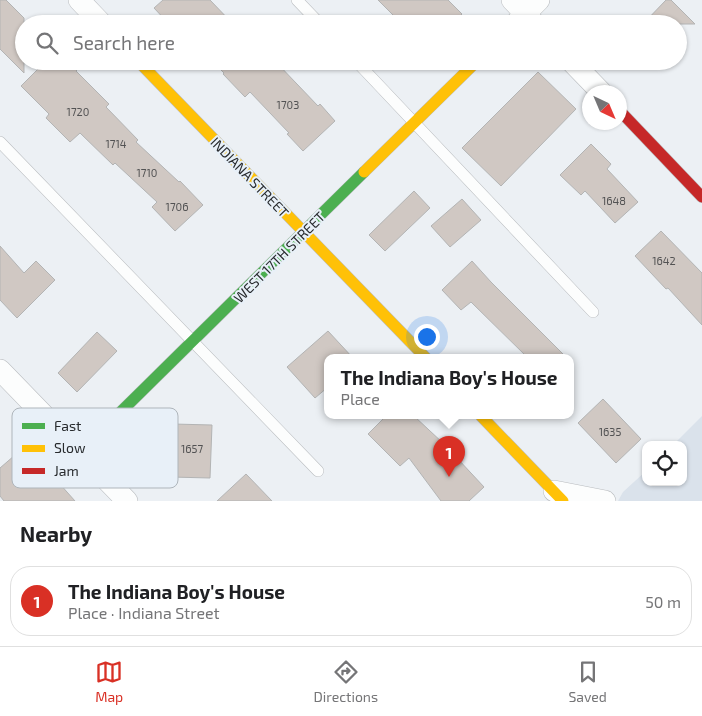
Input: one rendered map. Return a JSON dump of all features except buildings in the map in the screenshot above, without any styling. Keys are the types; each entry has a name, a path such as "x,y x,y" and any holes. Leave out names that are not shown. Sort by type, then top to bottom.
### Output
{"street":[{"path":"79,0 93,15"},
{"name":"INDIANA STREET","path":"147,70 422,354"},
{"name":"WEST 17TH STREET","path":"125,408 468,70"},
{"path":"580,70 594,85"},
{"path":"627,118 702,197"},
{"path":"0,370 37,408"},
{"path":"484,419 559,496 606,501"},
{"path":"115,488 127,501"}],"lane":[{"path":"296,0 311,15"},
{"path":"365,70 593,312"},
{"path":"0,142 318,471"}],"shaded area":[{"path":"702,416 702,501 618,501 623,492 642,475 642,486 687,486 687,441 677,441"}],"traffic: fast":[{"path":"125,408 364,172"}],"traffic: slow":[{"path":"147,70 422,354"},
{"path":"364,172 468,70"},
{"path":"484,419 563,501"}],"traffic: jam":[{"path":"627,118 702,197"}],"place":[{"name":"The Indiana Boy's House","path":"449,477"}]}
